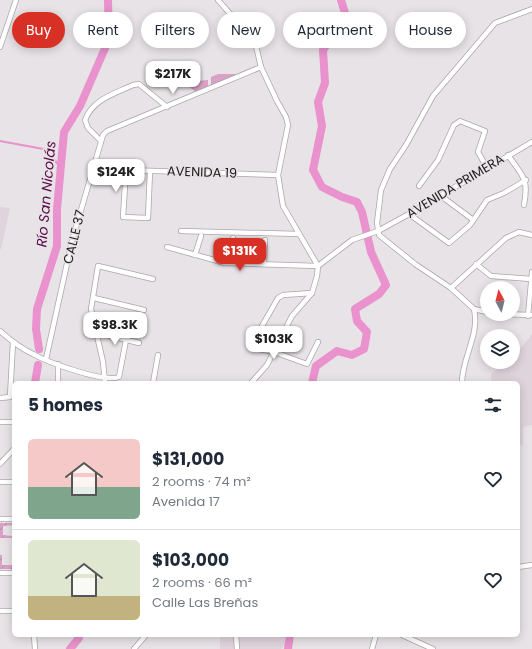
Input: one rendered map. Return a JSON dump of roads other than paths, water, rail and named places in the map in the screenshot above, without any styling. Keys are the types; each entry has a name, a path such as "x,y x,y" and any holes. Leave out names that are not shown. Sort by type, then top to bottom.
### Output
{"street":[{"path":"0,47 16,0"},
{"path":"218,0 255,42 261,67 286,117 288,125 278,175 283,206 318,266 312,293 292,316 267,365 253,381"},
{"path":"480,310 474,309 451,288 410,260 382,238 378,231 378,211 381,190 390,170 406,145 433,96 495,23 532,9"},
{"path":"167,107 142,86 133,85 98,102 92,107 85,120 88,128 100,140 107,131 167,107 261,67"},
{"path":"419,186 438,160 454,125 460,121 485,131 478,152 486,168"},
{"name":"CALLE 37","path":"46,360 72,241 100,140"},
{"name":"AVENIDA PRIMERA","path":"318,266 352,240 378,231 410,214 532,142"},
{"path":"508,155 526,180 527,190 524,205"},
{"name":"AVENIDA 19","path":"150,171 148,218 123,217 126,170 278,175"},
{"path":"410,214 449,243 470,225 472,219 487,200 504,194 526,180"},
{"path":"441,196 472,219"},
{"path":"181,231 299,234"},
{"path":"451,288 506,238 518,232 532,235"},
{"path":"195,255 201,236"},
{"path":"225,263 233,238"},
{"path":"264,264 265,240"},
{"path":"167,247 225,263 318,266"},
{"path":"476,264 492,276 531,279"},
{"path":"104,381 103,362 91,309 98,266 153,279"},
{"path":"520,315 530,315 532,272"},
{"path":"312,293 280,296 250,347 274,352 307,364 318,342"},
{"path":"94,298 144,310"},
{"path":"462,381 462,374 476,325 474,309"},
{"path":"0,331 12,342 33,355 104,381 118,377 126,340"},
{"path":"96,332 139,343"},
{"path":"0,398 10,397 12,342"},
{"path":"153,381 158,355"},
{"path":"58,364 58,381"},
{"path":"0,422 12,422"},
{"path":"0,464 12,451"},
{"path":"0,482 12,482"},
{"path":"0,519 12,519"},
{"path":"520,567 532,565"},
{"path":"0,573 12,573"},
{"path":"0,611 12,611"},
{"path":"34,637 35,649"},
{"path":"134,649 144,637"},
{"path":"236,637 237,649"},
{"path":"372,649 375,637"},
{"path":"406,637 433,649"}],"water":[{"path":"0,140 44,148 62,166 61,169 43,150 0,142"}],"waterway":[{"name":"Río San Nicolás","path":"39,349 36,329 37,309 57,246 57,209 64,132 80,106 109,39 108,0"},
{"path":"312,381 316,366 337,351 352,355 364,349 367,332 357,321 355,309 379,294 386,285 371,252 362,212 357,202 342,197 322,187 313,170 322,126 318,102 325,83 323,50 334,35 345,13 341,0"},
{"name":"Río San Nicolás","path":"35,381 38,365"},
{"name":"Río San Nicolás","path":"70,649 79,637"},
{"path":"288,649 290,637"}]}
